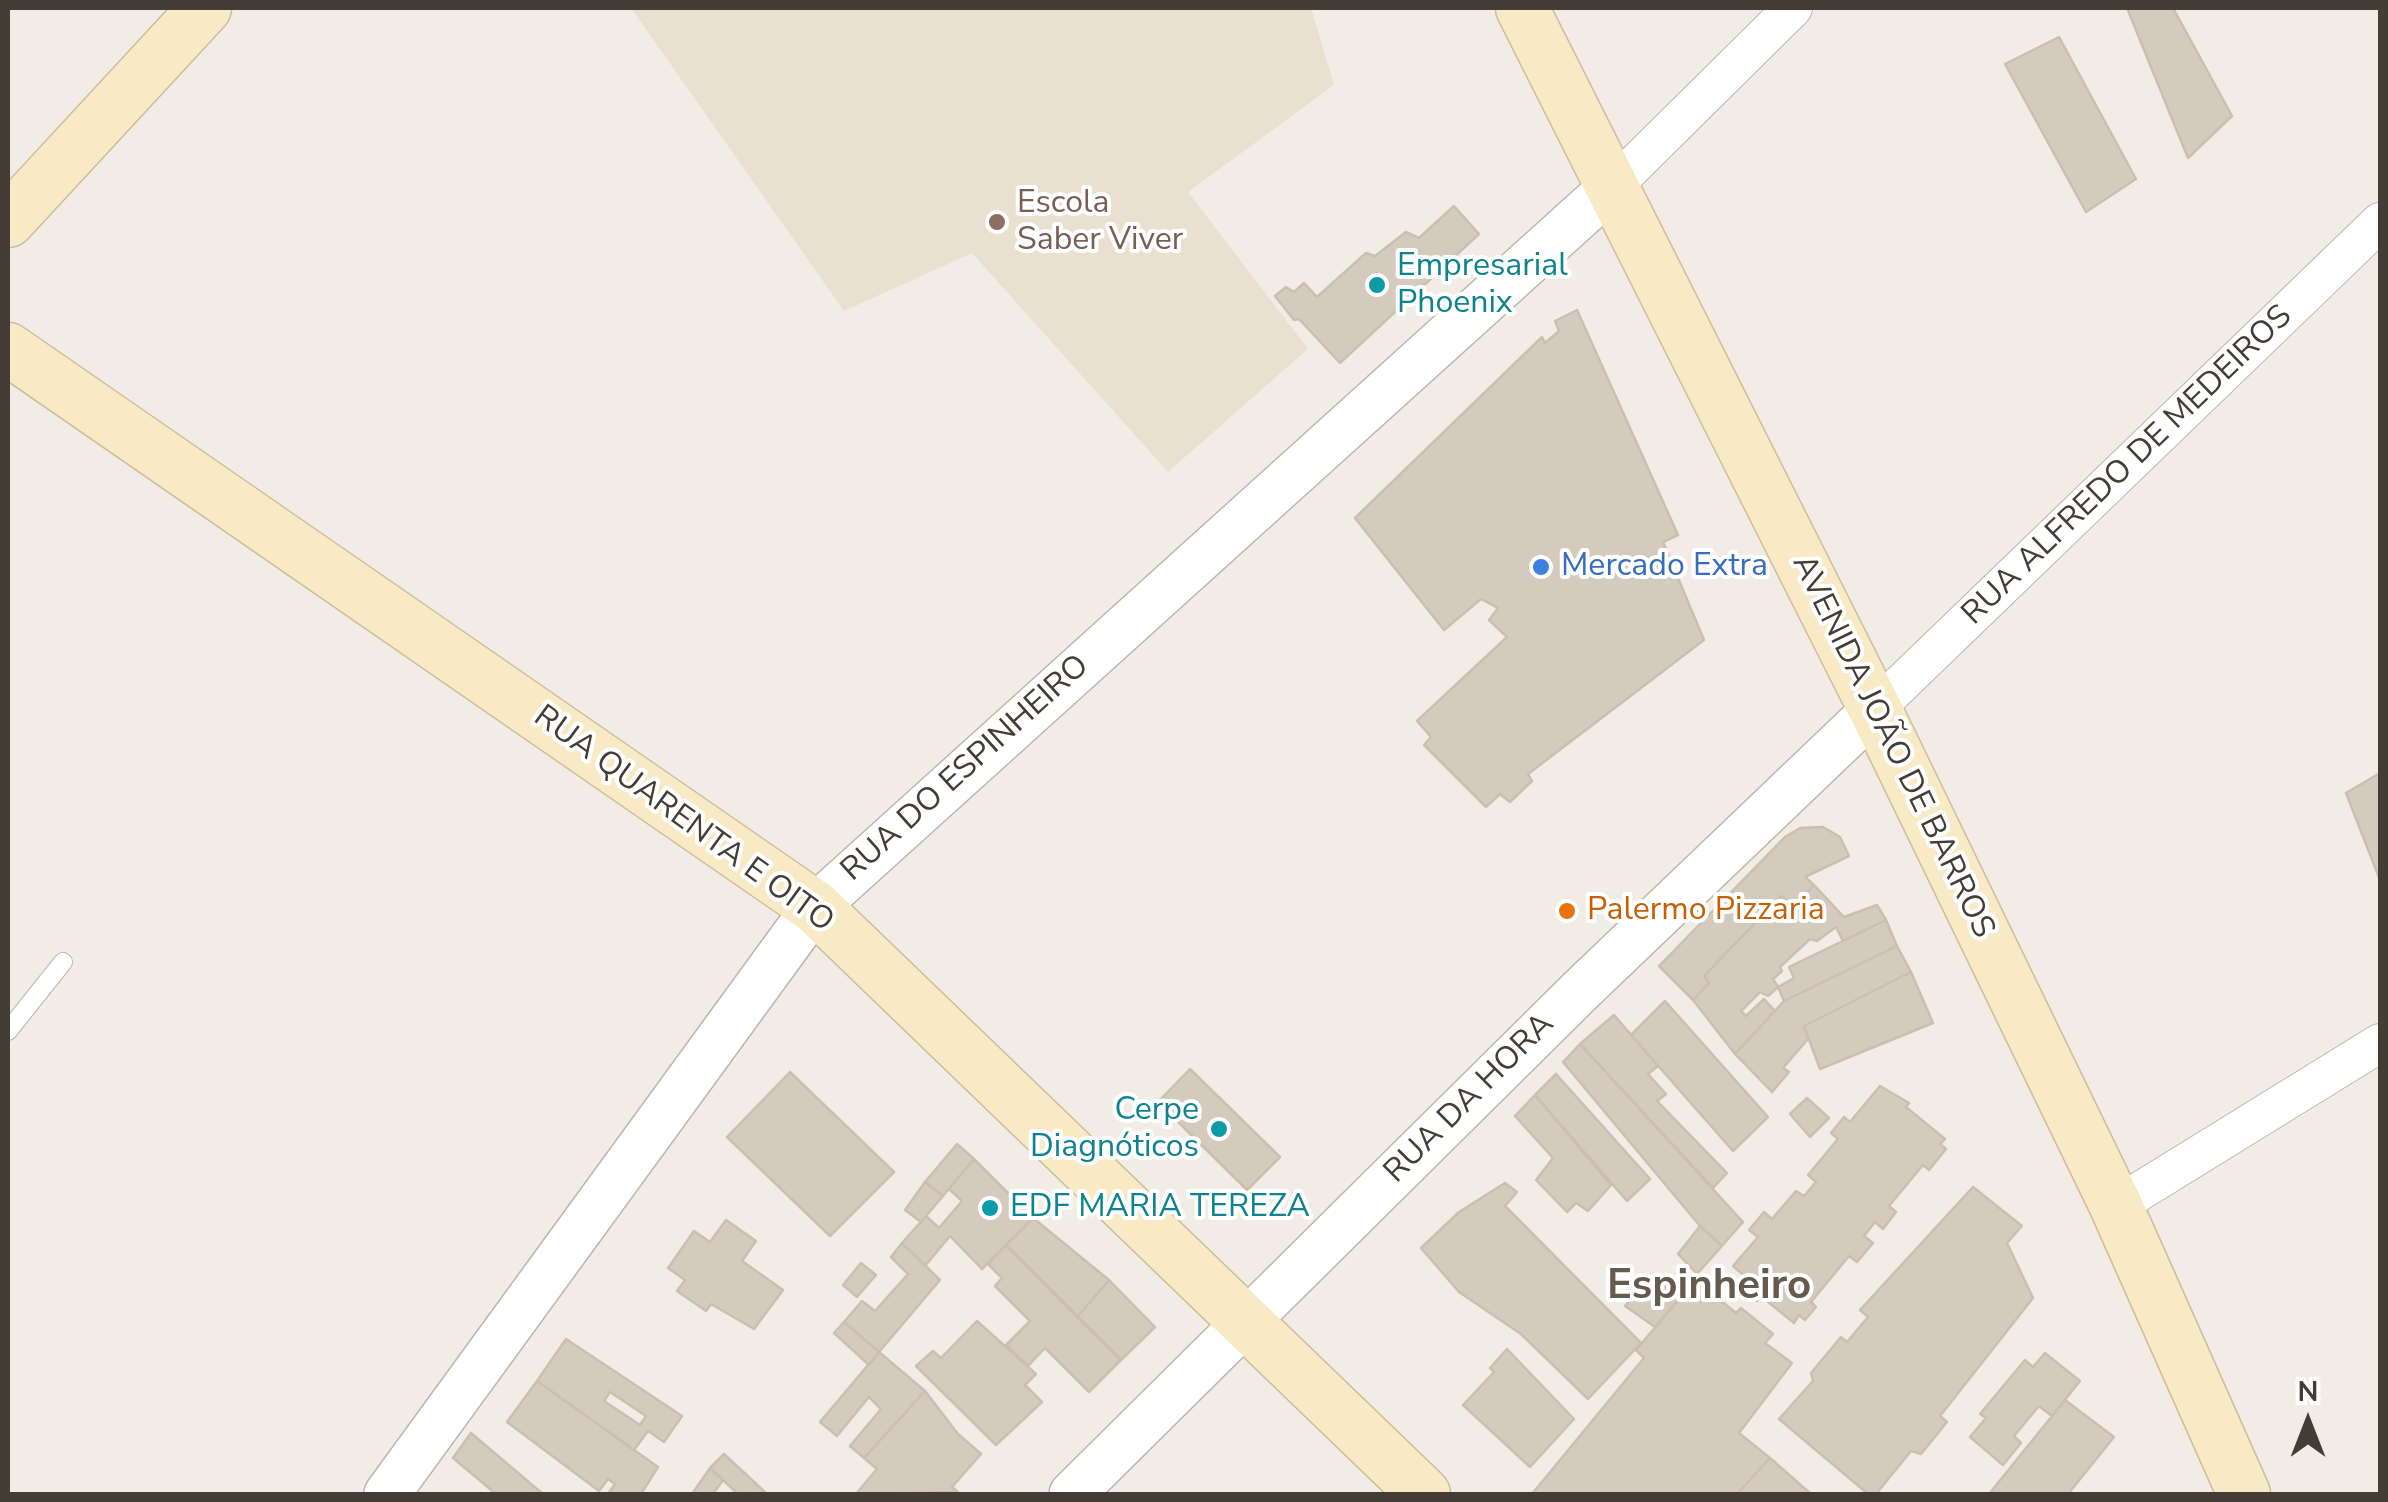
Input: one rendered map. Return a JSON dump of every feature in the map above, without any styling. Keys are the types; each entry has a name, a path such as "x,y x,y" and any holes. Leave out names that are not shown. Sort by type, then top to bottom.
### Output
{"main road":[{"path":"8,221 205,8"},
{"name":"AVENIDA JOÃO DE BARROS","path":"1522,8 1875,709 2116,1206 2244,1494"},
{"name":"RUA QUARENTA E OITO","path":"8,349 815,907 1242,1323 1424,1494"}],"street":[{"path":"1613,186 1793,8"},
{"name":"RUA DO ESPINHEIRO","path":"387,1494 815,907 1613,186"},
{"name":"RUA ALFREDO DE MEDEIROS","path":"1875,709 2380,222"},
{"name":"RUA DA HORA","path":"1072,1494 1242,1323 1875,709"},
{"path":"2116,1206 2380,1043"}],"lane":[{"path":"8,1032 63,962"}],"shaded area":[{"name":"Escola Saber Viver","path":"631,8 1311,8 1334,85 1188,192 1308,349 1168,472 972,253 844,311"}],"building":[{"path":"2127,8 2173,8 2232,116 2188,158"},
{"path":"2059,37 2136,179 2086,212 2005,64"},
{"name":"Empresarial Phoenix","path":"1454,206 1479,234 1340,363 1299,319 1294,320 1275,296 1286,287 1294,292 1304,283 1317,297 1366,253 1375,256 1406,232 1419,238"},
{"path":"1577,310 1678,535 1663,542 1704,640 1528,774 1532,781 1510,802 1500,794 1486,807 1424,745 1431,737 1417,721 1507,637 1489,620 1498,608 1481,599 1444,630 1355,518 1542,337 1545,343 1559,331 1555,321"},
{"path":"2380,773 2380,880 2346,793"},
{"path":"1823,827 1840,837 1849,856 1805,877 1814,885 1793,907 1781,896 1704,976 1709,983 1693,1000 1659,966 1785,837 1800,828"},
{"path":"1814,885 1844,917 1877,905 1886,920 1843,941 1836,927 1817,941 1810,939 1780,967 1782,971 1773,979 1778,987 1768,996 1760,992 1741,1011 1746,1016 1764,999 1775,1011 1735,1054 1693,1000 1709,983 1704,976 1781,896 1793,907"},
{"path":"1886,920 1897,946 1784,1001 1778,987 1794,978 1789,967"},
{"path":"1897,946 1911,972 1804,1026 1808,1039 1783,1068 1789,1072 1772,1092 1735,1054 1784,1001"},
{"path":"1911,972 1933,1023 1820,1069 1804,1026"},
{"path":"1665,1001 1768,1117 1733,1151 1631,1035"},
{"path":"1614,1015 1658,1066 1648,1074 1666,1094 1657,1101 1727,1173 1713,1188 1580,1044"},
{"path":"1580,1044 1743,1222 1722,1246 1700,1226 1563,1062"},
{"name":"Cerpe Diagnóticos","path":"1190,1069 1280,1157 1247,1190 1158,1102"},
{"path":"790,1072 894,1172 830,1236 727,1137"},
{"path":"1556,1074 1650,1179 1627,1201 1535,1095"},
{"path":"1880,1086 1909,1103 1906,1107 1945,1139 1940,1144 1946,1149 1929,1170 1923,1165 1889,1206 1896,1212 1883,1229 1875,1222 1864,1236 1873,1243 1857,1262 1849,1256 1811,1302 1816,1307 1805,1320 1799,1315 1794,1323 1762,1297 1757,1301 1741,1288 1748,1279 1733,1266 1758,1237 1749,1230 1764,1212 1772,1219 1796,1191 1804,1196 1816,1182 1808,1175 1838,1139 1831,1133 1844,1117 1850,1122"},
{"path":"1535,1095 1611,1185 1588,1211 1576,1203 1567,1212 1536,1180 1553,1158 1515,1116"},
{"path":"1807,1098 1829,1118 1810,1137 1790,1114"},
{"name":"EDF MARIA TEREZA","path":"957,1144 974,1159 943,1196 925,1182"},
{"name":"EDF MARIA TEREZA","path":"974,1159 1033,1218 982,1269 950,1236 925,1266 902,1243 926,1216 939,1228 962,1201 949,1189"},
{"name":"EDF MARIA TEREZA","path":"925,1182 943,1196 921,1222 905,1210"},
{"path":"1505,1183 1517,1192 1505,1206 1641,1343 1588,1399 1521,1334 1459,1292 1421,1248 1459,1212"},
{"path":"1973,1187 2022,1226 2007,1243 2033,1298 1940,1416 1947,1422 1921,1454 1911,1451 1876,1494 1868,1494 1779,1419 1813,1381 1811,1373 1841,1337 1847,1342 1868,1317 1860,1310"},
{"path":"1033,1218 1109,1280 1077,1317 1006,1245"},
{"path":"726,1220 756,1241 742,1261 783,1290 754,1329 711,1304 706,1311 677,1291 685,1280 668,1268 694,1231 710,1242"},
{"path":"1700,1226 1722,1246 1697,1274 1678,1254"},
{"name":"EDF MARIA TEREZA","path":"902,1243 940,1280 879,1352 844,1322 862,1301 875,1311 908,1274 891,1257"},
{"path":"1006,1245 1121,1360 1089,1392 1045,1348 1028,1366 1006,1345 1030,1321 995,1286 1002,1278 988,1264"},
{"path":"861,1263 876,1275 857,1297 843,1285"},
{"path":"1655,1276 1681,1297 1655,1327 1625,1306"},
{"path":"1109,1280 1155,1327 1121,1360 1077,1317"},
{"path":"1695,1280 1736,1313 1741,1308 1773,1334 1765,1343 1792,1363 1739,1433 1770,1458 1737,1494 1532,1494 1644,1358 1636,1350"},
{"path":"977,1321 1036,1374 1025,1385 1042,1402 996,1445 916,1366 933,1351 941,1358"},
{"path":"844,1322 879,1352 869,1365 834,1333"},
{"path":"566,1339 682,1416 664,1442 648,1431 634,1450 537,1381","holes":["610,1392 646,1416 640,1425 604,1401"]},
{"path":"1507,1349 1574,1419 1530,1467 1463,1405 1494,1372 1490,1368"},
{"path":"879,1352 925,1391 864,1458 850,1446 881,1409 869,1397 837,1436 820,1422"},
{"path":"2045,1353 2080,1381 2052,1416 2039,1406 2014,1436 2021,1443 2003,1465 1970,1437 1986,1418 1980,1414 2025,1360 2033,1367"},
{"path":"537,1381 658,1467 641,1494 608,1494 615,1484 608,1479 599,1491 507,1422"},
{"path":"925,1391 958,1434 981,1454 952,1487 958,1492 856,1494 877,1469 864,1458"},
{"path":"2065,1400 2114,1437 2068,1494 1989,1494"},
{"path":"471,1433 543,1494 496,1494 453,1458"},
{"path":"724,1454 767,1494 738,1494 710,1468"},
{"path":"1770,1458 1811,1494 1737,1494"},
{"path":"710,1468 723,1480 713,1494 692,1494"}],"place":[{"name":"Escola Saber Viver","path":"997,222"},
{"name":"Empresarial Phoenix","path":"1377,285"},
{"name":"Mercado Extra","path":"1541,567"},
{"name":"Palermo Pizzaria","path":"1567,911"},
{"name":"Cerpe Diagnóticos","path":"1219,1129"},
{"name":"EDF MARIA TEREZA","path":"990,1208"}],"district":[{"name":"Espinheiro","path":"1709,1288"}]}
